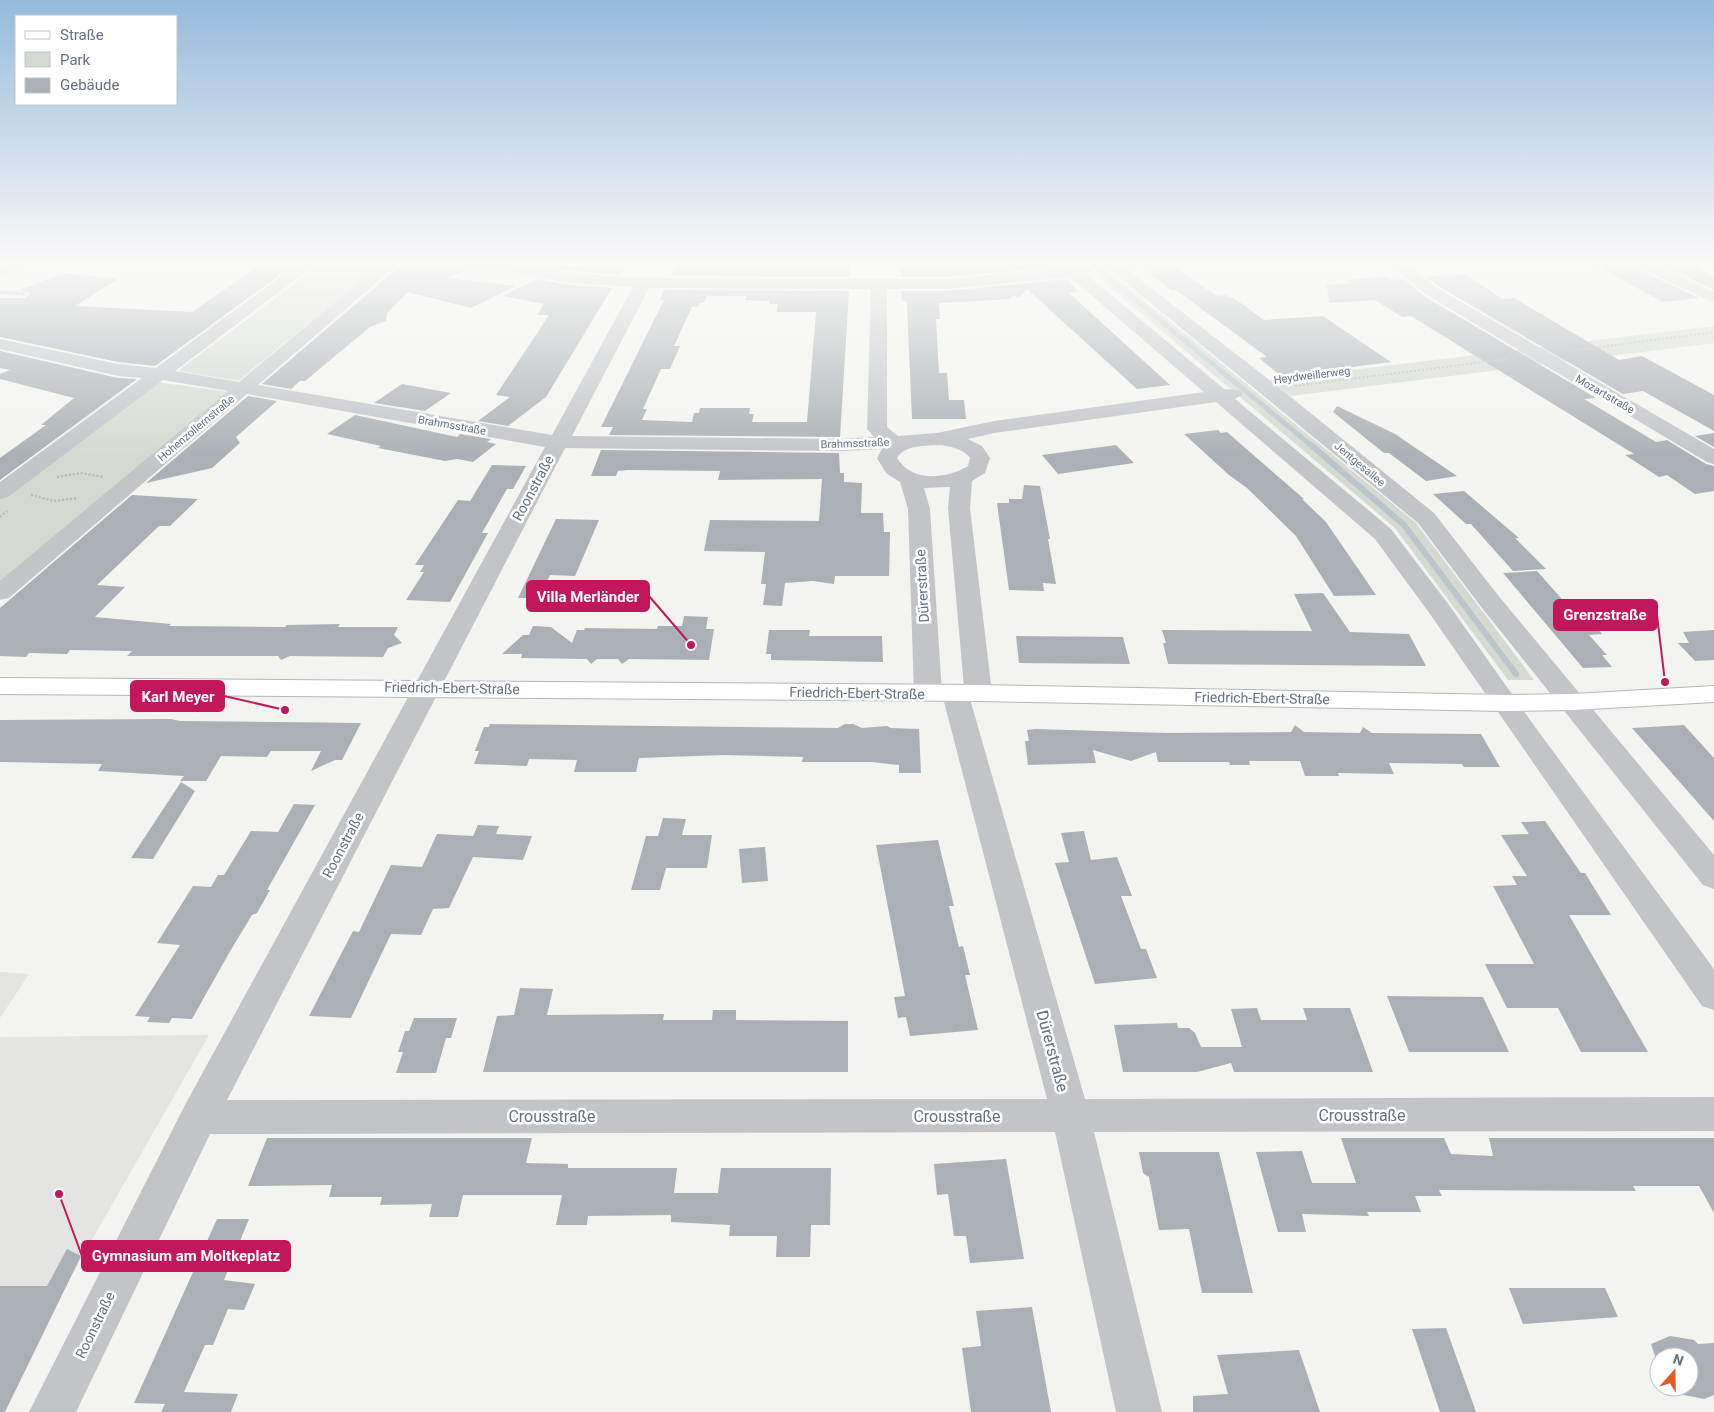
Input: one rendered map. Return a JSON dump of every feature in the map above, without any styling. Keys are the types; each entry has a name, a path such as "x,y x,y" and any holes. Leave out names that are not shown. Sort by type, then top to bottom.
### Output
{"street":[{"path":"0,492 221,329"},
{"name":"Hohenzollernstraße","path":"0,593 314,329"},
{"name":"Roonstraße","path":"52,1412 199,1116 618,329"},
{"path":"878,329 877,429 902,442 892,449 887,458 890,468 910,479 940,482 961,479 978,469 992,451 1008,441 1239,410"},
{"path":"1141,329 1383,534 1440,610 1504,703 1714,996"},
{"name":"Jentgesallee","path":"1193,329 1426,518 1488,599 1714,877"},
{"name":"Mozartstraße","path":"1494,329 1714,458"},
{"name":"Brahmsstraße","path":"4,348 118,370 161,374 557,442 842,445 941,439"},
{"path":"941,439 994,427 1269,389"},
{"path":"941,439 959,442 975,450 992,451"},
{"name":"Dürerstraße","path":"910,479 919,509 953,693 1071,1116 1139,1412"},
{"name":"Dürerstraße","path":"953,693 961,479"},
{"name":"Friedrich-Ebert-Straße","path":"0,686 953,693 1504,703 1573,702 1714,694"},
{"name":"Crousstraße","path":"199,1116 1714,1114"}],"path":[{"name":"Heydweillerweg","path":"1269,389 1714,332"},
{"path":"52,477 80,472 110,478"},
{"path":"28,495 47,501 63,502 85,498"}],"shaded area":[{"path":"0,972 29,974 0,1018"},
{"path":"209,1035 65,1287 2,1412 0,1412 0,1037"}],"green space":[{"path":"234,329 302,329 238,381 178,371"},
{"path":"1160,329 1179,329 1416,523 1534,680 1508,680 1395,528"},
{"path":"1690,329 1714,329 1714,343 1291,396 1270,380"},
{"path":"141,380 231,392 0,585 0,485"}],"building":[{"path":"0,329 206,329 155,366 118,362 0,337"},
{"path":"327,329 368,329 305,381 300,381 291,389 262,384"},
{"path":"540,329 587,329 546,397 508,426 478,421 510,397 496,395"},
{"path":"650,329 682,329 674,346 680,346 670,369 661,369 643,409 647,409 642,420 692,422 694,413 699,413 700,408 750,408 749,414 754,414 752,422 807,422 815,329 847,329 840,437 609,435 613,427 601,427"},
{"path":"908,329 937,329 939,373 947,373 949,400 964,400 966,419 912,419"},
{"path":"1071,329 1108,329 1170,385 1137,389"},
{"path":"1229,329 1342,329 1391,362 1281,376 1259,358 1267,357"},
{"path":"1432,329 1479,329 1596,398 1584,399 1656,442 1667,440 1706,464 1714,466 1714,491 1695,494 1667,475 1659,477 1625,455 1634,454"},
{"path":"1511,329 1566,329 1619,360 1642,356 1714,395 1714,431 1643,391 1623,394"},
{"path":"0,351 118,378 137,379 0,480 0,458 46,425 41,425 74,398 0,379 0,374 10,370 0,368"},
{"path":"402,384 451,393 425,411 374,403"},
{"path":"248,396 277,401 236,437 240,443 212,468 146,483"},
{"path":"1337,406 1395,434 1457,476 1426,481 1389,453 1384,453 1333,412"},
{"path":"355,415 457,437 460,434 491,439 487,442 496,444 473,462 457,459 445,461 378,448 381,446 327,434"},
{"path":"1218,430 1221,433 1227,432 1304,499 1302,499 1326,522 1376,595 1334,596 1296,536 1247,488 1229,475 1184,434"},
{"path":"1714,433 1714,447 1695,436"},
{"path":"1116,445 1134,463 1058,474 1042,455"},
{"path":"601,450 839,453 840,473 844,473 844,482 862,483 861,513 883,513 884,532 890,532 889,576 835,576 834,584 813,581 785,583 782,606 763,605 766,584 761,584 765,552 704,551 710,520 819,521 822,479 718,480 720,471 628,470 618,471 616,476 591,476"},
{"path":"492,465 526,466 513,489 507,489 482,533 488,533 450,602 406,600 424,572 420,572 424,565 415,565 458,500 470,501"},
{"path":"1024,485 1040,486 1050,539 1048,539 1056,584 1043,583 1044,591 1009,590 997,503 1009,503 1009,499 1022,499"},
{"path":"1464,491 1519,538 1515,538 1546,569 1513,571 1471,524 1466,524 1433,494"},
{"path":"132,495 198,499 170,526 159,526 97,585 125,587 95,617 171,624 169,626 285,627 287,625 340,624 338,627 398,627 394,635 402,643 388,648 383,657 290,656 281,660 278,656 127,656 132,651 70,650 67,654 29,653 26,657 0,656 0,608"},
{"path":"556,519 599,520 575,576 550,575 539,598 518,598"},
{"path":"1537,571 1568,606 1577,606 1602,634 1589,635 1607,655 1602,655 1612,667 1583,668 1503,573"},
{"path":"1323,593 1350,632 1409,634 1426,666 1168,664 1163,643 1166,643 1162,630 1312,631 1294,594"},
{"path":"684,616 708,617 706,629 714,629 709,660 629,659 622,664 618,659 597,659 591,664 587,659 521,658 522,654 502,654 523,635 529,635 533,626 551,627 572,643 577,630 584,630 585,628 657,629 658,626 682,626"},
{"path":"769,630 810,630 809,636 882,636 883,662 771,660 771,654 766,654"},
{"path":"1714,630 1714,660 1695,661 1678,643 1689,643 1683,632"},
{"path":"1016,636 1123,637 1130,664 1019,663"},
{"path":"171,719 180,721 361,723 342,760 335,760 311,771 321,751 271,751 267,757 221,756 206,781 180,781 184,776 98,771 102,764 0,762 0,720"},
{"path":"490,724 838,728 845,724 853,724 862,728 887,726 891,728 919,729 921,773 899,773 899,765 871,762 802,762 803,757 724,755 639,758 636,772 574,772 577,760 529,759 527,766 474,764 479,751 475,751 484,727 489,727"},
{"path":"1295,725 1304,732 1360,733 1363,727 1372,733 1481,734 1500,767 1464,767 1462,764 1389,763 1394,774 1338,773 1339,776 1305,776 1300,761 1249,761 1250,765 1230,765 1229,762 1158,762 1156,752 1131,761 1093,750 1096,763 1028,765 1025,741 1029,741 1027,730 1036,729 1165,733 1291,732"},
{"path":"1684,725 1714,758 1714,821 1632,728"},
{"path":"181,782 195,791 153,859 131,858"},
{"path":"294,804 315,805 267,890 270,890 257,913 252,915 192,1019 172,1018 169,1023 147,1022 150,1017 135,1016 180,945 157,943 193,886 211,887 218,875 224,875 251,831 278,832"},
{"path":"663,818 686,819 682,835 712,835 707,868 666,868 660,890 631,890 646,836 658,836"},
{"path":"1545,821 1581,873 1585,873 1611,915 1569,915 1648,1052 1581,1052 1558,1008 1507,1008 1485,964 1534,964 1493,886 1517,885 1512,876 1527,876 1501,835 1529,834 1521,822"},
{"path":"478,825 499,826 496,834 532,836 523,860 473,857 449,908 433,909 421,935 391,934 351,1018 309,1016 353,931 359,932 391,865 422,867 437,834 473,836"},
{"path":"1084,831 1091,860 1117,857 1132,896 1121,896 1141,949 1146,949 1157,978 1095,984 1055,863 1069,862 1061,833"},
{"path":"938,840 954,906 949,906 959,947 963,946 970,975 965,975 978,1030 910,1036 906,1017 898,1018 894,997 905,996 876,845"},
{"path":"765,847 768,881 742,883 739,849"},
{"path":"520,988 553,989 547,1015 664,1014 663,1020 712,1020 713,1010 736,1010 736,1020 848,1021 848,1072 483,1072 497,1016 514,1015"},
{"path":"1387,996 1483,997 1509,1052 1409,1052"},
{"path":"1257,1008 1261,1020 1307,1020 1303,1008 1350,1008 1373,1072 1234,1072 1231,1063 1197,1072 1123,1072 1114,1025 1177,1023 1178,1028 1189,1028 1195,1033 1201,1047 1242,1047 1231,1009"},
{"path":"414,1018 457,1018 451,1038 446,1038 436,1073 396,1073 403,1052 398,1052 405,1031 409,1031"},
{"path":"267,1138 532,1138 526,1163 568,1164 568,1168 677,1168 674,1193 718,1193 721,1168 831,1168 830,1225 811,1225 810,1257 776,1257 777,1236 729,1236 730,1225 671,1222 671,1215 588,1216 587,1225 556,1225 562,1195 463,1195 458,1217 429,1217 432,1204 380,1205 382,1197 329,1197 332,1185 248,1186"},
{"path":"1341,1138 1444,1138 1451,1154 1493,1156 1489,1138 1714,1138 1714,1213 1699,1186 1633,1186 1636,1191 1439,1190 1442,1196 1415,1196 1421,1212 1367,1212 1369,1216 1302,1214 1306,1232 1278,1232 1256,1152 1302,1151 1312,1183 1356,1183"},
{"path":"1139,1152 1219,1152 1253,1293 1202,1293 1189,1229 1159,1230 1149,1177 1143,1173"},
{"path":"1006,1159 1024,1259 970,1263 966,1236 954,1236 948,1194 937,1195 934,1164"},
{"path":"217,1219 249,1219 224,1280 255,1284 244,1310 228,1309 213,1345 205,1345 184,1392 238,1394 231,1412 161,1412 165,1404 134,1403"},
{"path":"67,1249 81,1256 5,1412 0,1412 0,1286 47,1286"},
{"path":"1509,1288 1605,1288 1618,1317 1523,1324"},
{"path":"1032,1307 1051,1412 971,1412 962,1348 981,1346 976,1311"},
{"path":"1446,1328 1476,1412 1440,1412 1412,1329"},
{"path":"1670,1336 1694,1340 1698,1344 1714,1343 1714,1395 1704,1399 1694,1397 1699,1397 1699,1347 1652,1347 1651,1344"},
{"path":"1299,1350 1320,1412 1193,1412 1193,1396 1228,1394 1217,1355"}],"waterway":[{"path":"1171,329 1312,446"},
{"path":"1311,445 1404,525 1516,674"}],"place":[{"name":"Villa Merländer","path":"691,645"},
{"name":"Grenzstraße","path":"1665,682"},
{"name":"Karl Meyer","path":"285,710"},
{"name":"Gymnasium am Moltkeplatz","path":"59,1194"}]}
